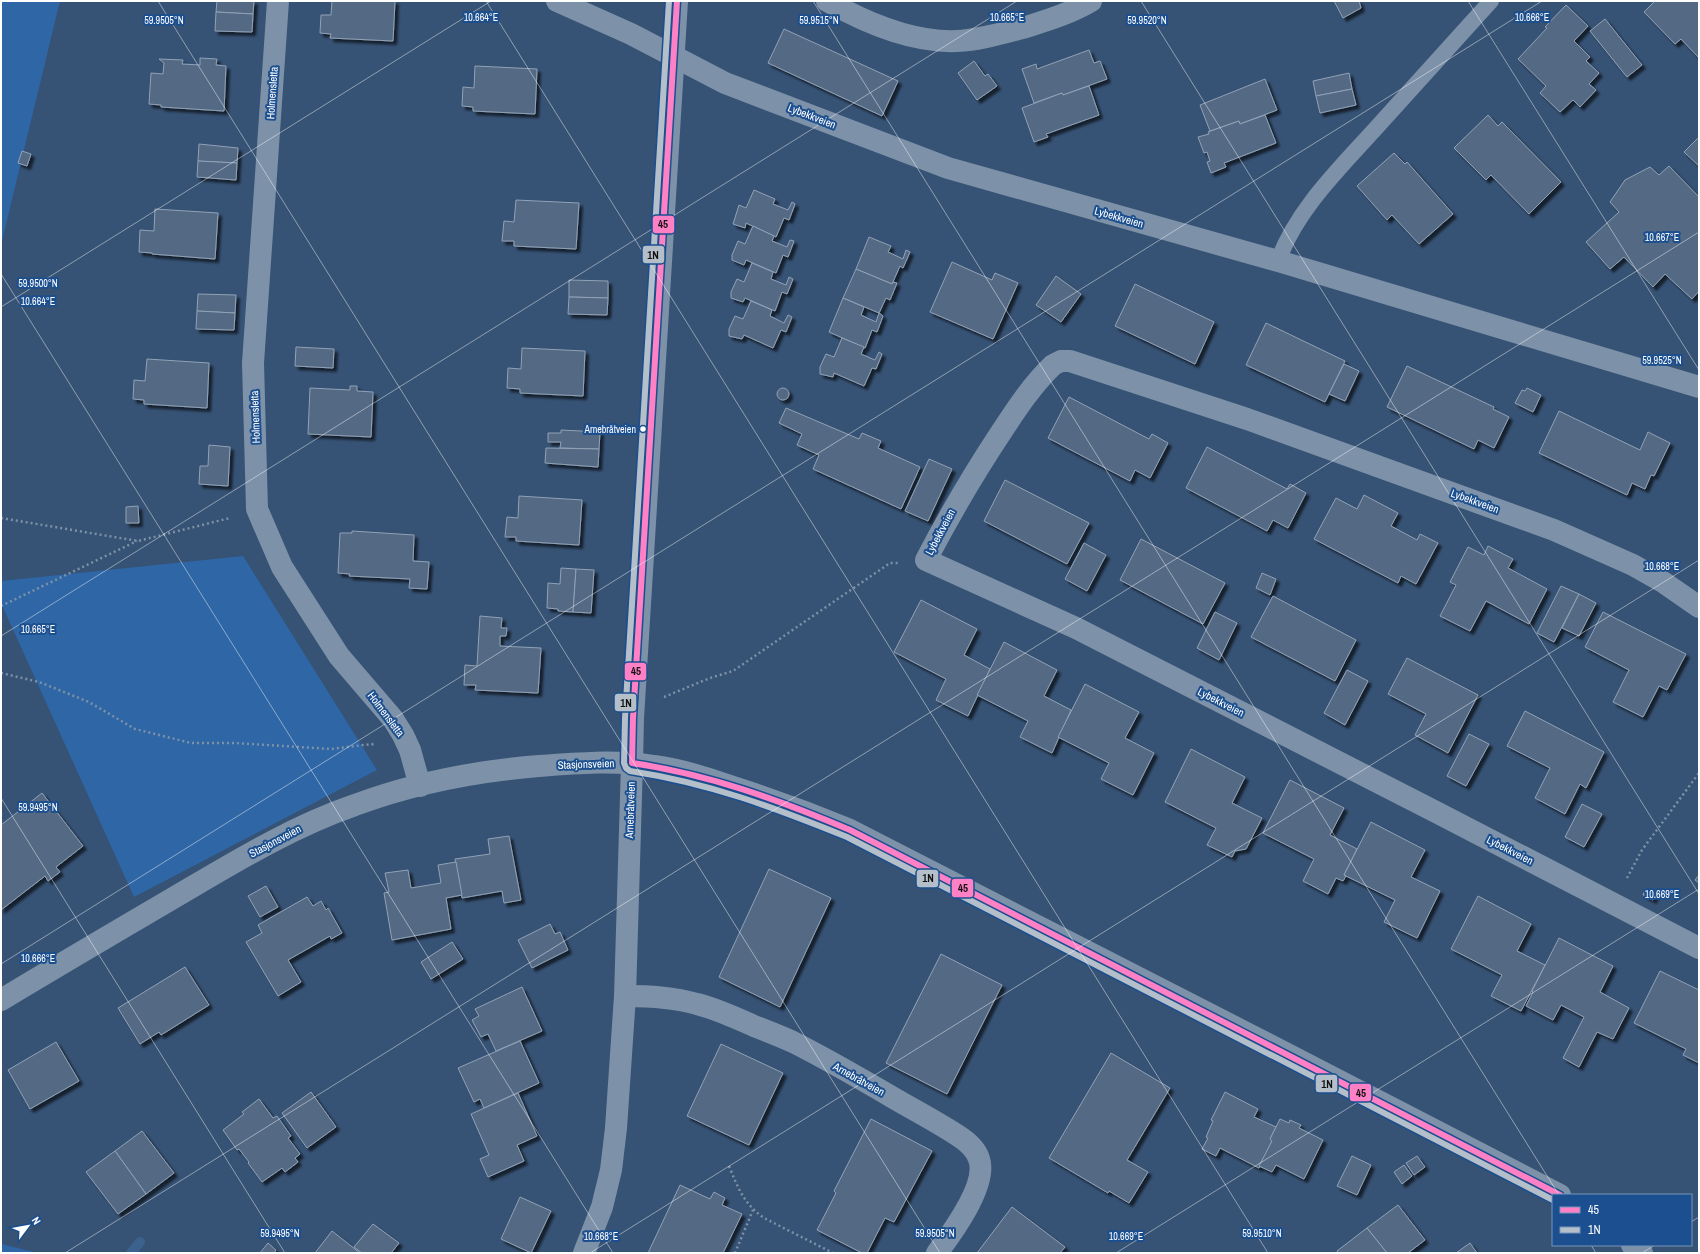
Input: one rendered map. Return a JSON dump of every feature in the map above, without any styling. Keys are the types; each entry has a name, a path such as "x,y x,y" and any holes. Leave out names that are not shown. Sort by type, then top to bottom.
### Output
{"street":[{"name":"Holmensletta","path":"278,1 253,362 257,510 282,567 339,656 393,719 403,735 410,750 420,786"},
{"name":"Lybekkveien","path":"557,1 631,34 725,82 948,168 1278,261 1699,387"},
{"name":"Arnebråtveien","path":"584,1253 602,1207 611,1170 616,1128 625,996 633,718 677,1"},
{"path":"827,1 880,27 911,36 956,41 979,38 1039,23 1091,1"},
{"name":"Lybekkveien","path":"1699,607 1663,582 1633,565 1554,530 1247,419 1070,361 1053,365 1013,414 966,486 926,560 1076,628 1699,948"},
{"name":"Stasjonsveien","path":"1,1000 201,881 305,825 356,804 420,786 490,771 588,763 632,763 676,770 706,778 780,802 850,830 1558,1194"},
{"name":"Arnebråtveien","path":"625,996 673,998 698,1004 738,1019 792,1042 876,1087 957,1135 972,1148 979,1157 981,1167 979,1179 970,1201 948,1239 937,1253"},
{"path":"1633,1246 1642,1253"}],"lane":[{"path":"1278,261 1284,246 1301,218 1341,167 1491,1"}],"path":[{"path":"1,606 138,541 257,510"},
{"path":"1,518 138,541"},
{"path":"664,697 710,678 733,671 890,563 926,560"},
{"path":"1,673 39,682 82,699 135,729 192,743 235,743 331,749 372,744 377,749"},
{"path":"1613,903 1642,850 1699,773"},
{"path":"730,1166 738,1188 753,1210 764,1218 832,1253"},
{"path":"735,1253 753,1210"}],"shaded area":[{"path":"1,1 60,1 1,245"},
{"path":"243,556 377,770 134,897 1,603 1,581"},
{"path":"1,1244 38,1253 1,1253"}],"building":[{"path":"217,1 254,1 253,14 216,12"},
{"path":"332,1 395,1 393,41 330,38 331,34 320,33 321,15 331,15"},
{"path":"1334,1 1359,1 1361,8 1343,18"},
{"path":"1655,1 1699,1 1699,58 1681,39 1675,44 1644,12"},
{"path":"1566,5 1588,26 1574,41 1590,57 1586,61 1599,73 1589,84 1596,90 1580,107 1573,100 1560,112 1540,93 1546,86 1518,59"},
{"path":"216,12 253,14 252,32 215,31"},
{"path":"1605,19 1642,65 1627,77 1590,31"},
{"path":"784,29 898,81 882,116 768,63"},
{"path":"1089,50 1094,63 1100,61 1107,79 1063,95 1062,93 1034,103 1022,69 1036,64 1037,69"},
{"path":"200,58 217,59 216,65 226,66 224,111 161,107 161,105 149,104 151,73 163,74 164,63 159,59 183,60 182,64 200,65"},
{"path":"974,61 985,76 988,74 997,86 977,100 958,73"},
{"path":"475,66 537,69 535,114 473,111 473,107 462,106 463,87 474,88"},
{"path":"1349,73 1352,89 1316,96 1313,81"},
{"path":"1265,79 1277,110 1240,124 1239,121 1210,131 1200,105"},
{"path":"1089,86 1099,115 1046,134 1048,137 1034,142 1022,108 1062,93 1063,95"},
{"path":"1352,89 1356,105 1320,113 1316,96"},
{"path":"1265,115 1276,143 1224,163 1226,167 1211,173 1207,162 1210,161 1207,152 1204,153 1198,137 1209,134 1208,132 1239,121 1240,124"},
{"path":"1488,115 1498,126 1502,122 1561,182 1529,214 1491,175 1486,180 1454,148"},
{"path":"1699,137 1699,166 1684,152"},
{"path":"199,144 238,148 237,163 198,161"},
{"path":"22,151 31,154 27,166 18,163"},
{"path":"1394,153 1405,164 1407,162 1453,214 1419,244 1392,215 1387,220 1357,186"},
{"path":"198,161 237,163 236,180 197,177"},
{"path":"1669,166 1699,197 1699,291 1692,299 1665,274 1653,287 1624,257 1610,269 1586,242 1619,212 1610,202 1625,180 1650,167 1659,175"},
{"path":"754,190 775,199 773,204 788,210 792,202 795,204 789,220 784,218 776,237 746,223 745,228 733,224 739,205 746,208"},
{"path":"516,200 579,203 576,249 514,246 514,241 502,241 504,221 514,222"},
{"path":"155,209 218,213 215,259 139,252 140,230 154,231"},
{"path":"753,226 774,236 772,241 787,247 790,240 794,241 788,257 783,255 776,273 746,260 744,265 732,260 732,255 738,241 745,244"},
{"path":"869,237 891,246 888,252 903,259 906,250 910,252 903,268 900,266 892,284 856,269"},
{"path":"952,262 992,280 995,273 1018,283 993,339 930,312"},
{"path":"752,263 773,272 771,279 786,285 789,277 793,279 787,294 782,292 775,311 745,298 743,302 731,298 731,292 737,279 744,282"},
{"path":"856,269 892,284 893,282 897,283 890,300 886,298 879,313 843,298"},
{"path":"1056,276 1081,294 1061,322 1036,305"},
{"path":"569,280 608,281 608,298 569,297"},
{"path":"1135,284 1214,322 1195,364 1115,326"},
{"path":"198,294 236,295 235,313 197,311"},
{"path":"569,297 608,298 607,315 568,314"},
{"path":"843,298 864,307 861,315 876,322 879,313 883,316 877,332 872,330 865,348 829,332"},
{"path":"751,301 772,310 770,316 784,323 788,315 792,317 786,332 781,330 773,348 744,335 742,339 729,336 729,329 735,316 743,319"},
{"path":"197,311 235,313 234,330 196,329"},
{"path":"1266,323 1345,361 1325,402 1246,365"},
{"path":"842,338 864,347 861,354 875,360 879,352 882,354 876,369 872,368 864,386 834,373 833,377 820,374 820,367 826,354 834,357"},
{"path":"296,347 334,349 333,368 295,366"},
{"path":"522,348 585,351 583,396 520,393 520,389 507,388 508,368 521,369"},
{"path":"147,359 209,363 207,408 144,404 144,400 133,399 134,380 145,381"},
{"path":"1344,364 1359,371 1345,401 1329,394"},
{"path":"1407,366 1494,407 1493,409 1509,417 1494,448 1478,440 1474,449 1387,407"},
{"path":"350,386 357,386 357,391 373,392 371,437 308,434 310,388 350,390"},
{"path":"781,388 785,388 789,394 785,400 781,400 777,396 777,392"},
{"path":"1527,388 1541,395 1533,412 1515,403 1522,390 1525,391"},
{"path":"1069,397 1149,439 1152,434 1168,443 1150,478 1135,470 1130,481 1048,438"},
{"path":"786,408 859,439 862,433 881,441 878,448 920,467 901,509 813,469 819,455 797,445 802,434 779,423"},
{"path":"1559,411 1640,450 1648,432 1670,443 1654,476 1651,475 1645,489 1632,483 1627,495 1539,453"},
{"path":"561,430 600,432 599,449 560,448 561,442 548,442 548,433 561,433"},
{"path":"209,445 230,447 228,486 199,484 200,466 208,466"},
{"path":"1207,447 1287,489 1290,484 1306,493 1288,528 1273,520 1267,531 1186,488"},
{"path":"546,448 599,449 598,467 545,463"},
{"path":"929,459 952,469 928,521 905,511"},
{"path":"1005,480 1089,523 1067,564 984,521"},
{"path":"1364,495 1398,513 1391,526 1417,540 1420,534 1438,543 1416,584 1401,576 1398,583 1314,539 1336,498 1357,509"},
{"path":"519,496 582,500 579,545 516,541 516,537 505,537 507,517 518,518"},
{"path":"138,506 139,523 126,523 126,507"},
{"path":"352,531 414,535 413,561 429,562 427,589 409,588 410,579 349,576 350,574 338,573 340,533 352,533"},
{"path":"1141,539 1225,583 1203,624 1120,580"},
{"path":"1084,543 1106,555 1087,591 1065,579"},
{"path":"1488,546 1513,559 1508,568 1547,589 1529,624 1486,601 1470,631 1440,616 1456,585 1450,582 1468,547 1484,555"},
{"path":"561,568 576,569 573,612 558,611 558,609 547,608 548,583 560,584"},
{"path":"576,569 594,570 591,613 573,612"},
{"path":"1262,573 1276,579 1270,595 1256,588"},
{"path":"1561,586 1579,594 1554,642 1537,633"},
{"path":"1579,594 1596,603 1579,636 1562,628"},
{"path":"1273,596 1356,640 1335,681 1251,637"},
{"path":"921,600 977,629 964,655 990,669 968,716 936,700 946,679 894,652"},
{"path":"1215,612 1237,623 1219,660 1197,648"},
{"path":"1603,612 1686,654 1667,690 1659,686 1643,717 1613,702 1629,670 1585,647"},
{"path":"480,616 502,618 501,628 507,628 506,636 500,636 500,646 541,648 538,693 475,690 476,685 464,685 465,665 477,666"},
{"path":"1004,642 1057,670 1044,696 1071,710 1052,753 1020,737 1028,721 977,695"},
{"path":"1407,658 1478,695 1448,753 1415,735 1426,714 1388,694"},
{"path":"1347,670 1368,681 1345,725 1324,713"},
{"path":"1085,684 1139,712 1125,738 1154,753 1133,795 1101,779 1109,763 1058,737"},
{"path":"1525,711 1604,752 1586,788 1580,784 1565,814 1535,798 1550,768 1507,746"},
{"path":"1469,734 1489,744 1466,786 1447,776"},
{"path":"1191,749 1245,777 1232,803 1262,818 1246,849 1235,851 1232,857 1207,845 1216,828 1165,802"},
{"path":"1290,780 1344,808 1330,835 1357,849 1344,875 1346,876 1343,881 1336,878 1328,894 1303,881 1314,859 1263,833"},
{"path":"42,793 83,846 56,867 60,872 48,881 45,876 1,910 1,825"},
{"path":"1582,804 1602,814 1584,847 1565,837"},
{"path":"1371,822 1425,850 1411,877 1440,891 1417,938 1384,922 1395,900 1344,875"},
{"path":"509,836 521,900 504,903 502,891 462,898 455,859 490,854 488,839"},
{"path":"456,862 462,895 446,898 451,929 392,940 384,893 389,892 385,873 408,870 411,888 441,883 438,865"},
{"path":"769,869 831,898 780,1007 719,977"},
{"path":"1699,875 1699,883 1695,880"},
{"path":"266,886 278,907 260,917 248,896"},
{"path":"1645,889 1655,894 1653,900 1643,895"},
{"path":"1478,896 1531,924 1517,951 1545,965 1521,1011 1491,996 1502,975 1451,949"},
{"path":"307,897 313,906 321,901 326,910 328,908 342,933 331,939 330,936 288,960 301,982 278,996 246,942 262,933 258,925"},
{"path":"550,924 555,934 560,932 568,950 532,968 518,940"},
{"path":"1559,938 1613,966 1600,992 1629,1008 1613,1039 1597,1032 1579,1067 1563,1058 1584,1017 1561,1005 1553,1020 1526,1006"},
{"path":"452,942 463,959 431,979 421,962"},
{"path":"941,954 1002,985 947,1094 886,1063"},
{"path":"185,967 209,1005 161,1035 159,1032 140,1044 118,1008"},
{"path":"1660,971 1699,990 1699,1063 1683,1055 1686,1049 1634,1023"},
{"path":"522,987 542,1031 496,1051 488,1034 481,1037 472,1020 479,1016 475,1009"},
{"path":"520,1041 539,1083 484,1108 480,1099 474,1102 458,1068"},
{"path":"56,1042 79,1081 30,1109 8,1070"},
{"path":"721,1044 783,1073 749,1145 687,1116"},
{"path":"1111,1053 1170,1088 1127,1160 1148,1172 1129,1203 1109,1191 1108,1193 1049,1158"},
{"path":"311,1092 336,1127 307,1148 282,1113"},
{"path":"1225,1092 1258,1109 1254,1117 1276,1127 1270,1139 1272,1141 1259,1168 1220,1148 1216,1156 1202,1149 1208,1138 1206,1137 1213,1121 1211,1120"},
{"path":"518,1093 537,1136 517,1145 524,1161 488,1177 480,1159 489,1155 471,1114"},
{"path":"259,1099 273,1118 277,1116 291,1136 288,1138 300,1154 295,1158 298,1162 285,1172 282,1168 262,1182 248,1163 249,1162 239,1149 237,1150 223,1130 244,1114 242,1112"},
{"path":"871,1119 932,1151 894,1222 885,1218 867,1253 862,1253 817,1230 836,1193 834,1191"},
{"path":"1280,1119 1289,1123 1290,1120 1301,1125 1299,1128 1323,1140 1304,1179 1276,1165 1272,1172 1259,1166 1272,1141 1270,1139"},
{"path":"142,1131 174,1173 146,1194 115,1151"},
{"path":"115,1151 146,1194 118,1214 86,1172"},
{"path":"1352,1156 1371,1165 1357,1195 1337,1186"},
{"path":"1417,1156 1425,1167 1414,1175 1406,1163"},
{"path":"1404,1165 1412,1176 1402,1184 1394,1172"},
{"path":"680,1185 710,1199 714,1192 725,1198 722,1205 742,1214 723,1253 648,1253"},
{"path":"520,1197 551,1211 531,1253 501,1239"},
{"path":"1398,1205 1425,1240 1408,1253 1387,1253 1367,1228"},
{"path":"1012,1207 1065,1247 1060,1253 977,1253"},
{"path":"373,1224 399,1243 391,1253 362,1253 354,1247"},
{"path":"1367,1228 1387,1253 1338,1253 1337,1251"},
{"path":"332,1231 360,1253 315,1253"},
{"path":"268,1243 276,1250 274,1253 260,1253"},
{"path":"1470,1243 1477,1253 1456,1253"}],"waterway":[{"path":"131,1253 140,1242"}],"transit line":[{"name":"1N","path":"669,1 625,718 624,763 626,768 630,771 687,782 740,797 847,837 1552,1199"},
{"name":"45","path":"677,1 633,718 632,763 688,774 743,789 797,808 850,830 1558,1194"}],"place":[{"name":"Arnebråtveien","path":"643,429"}]}
